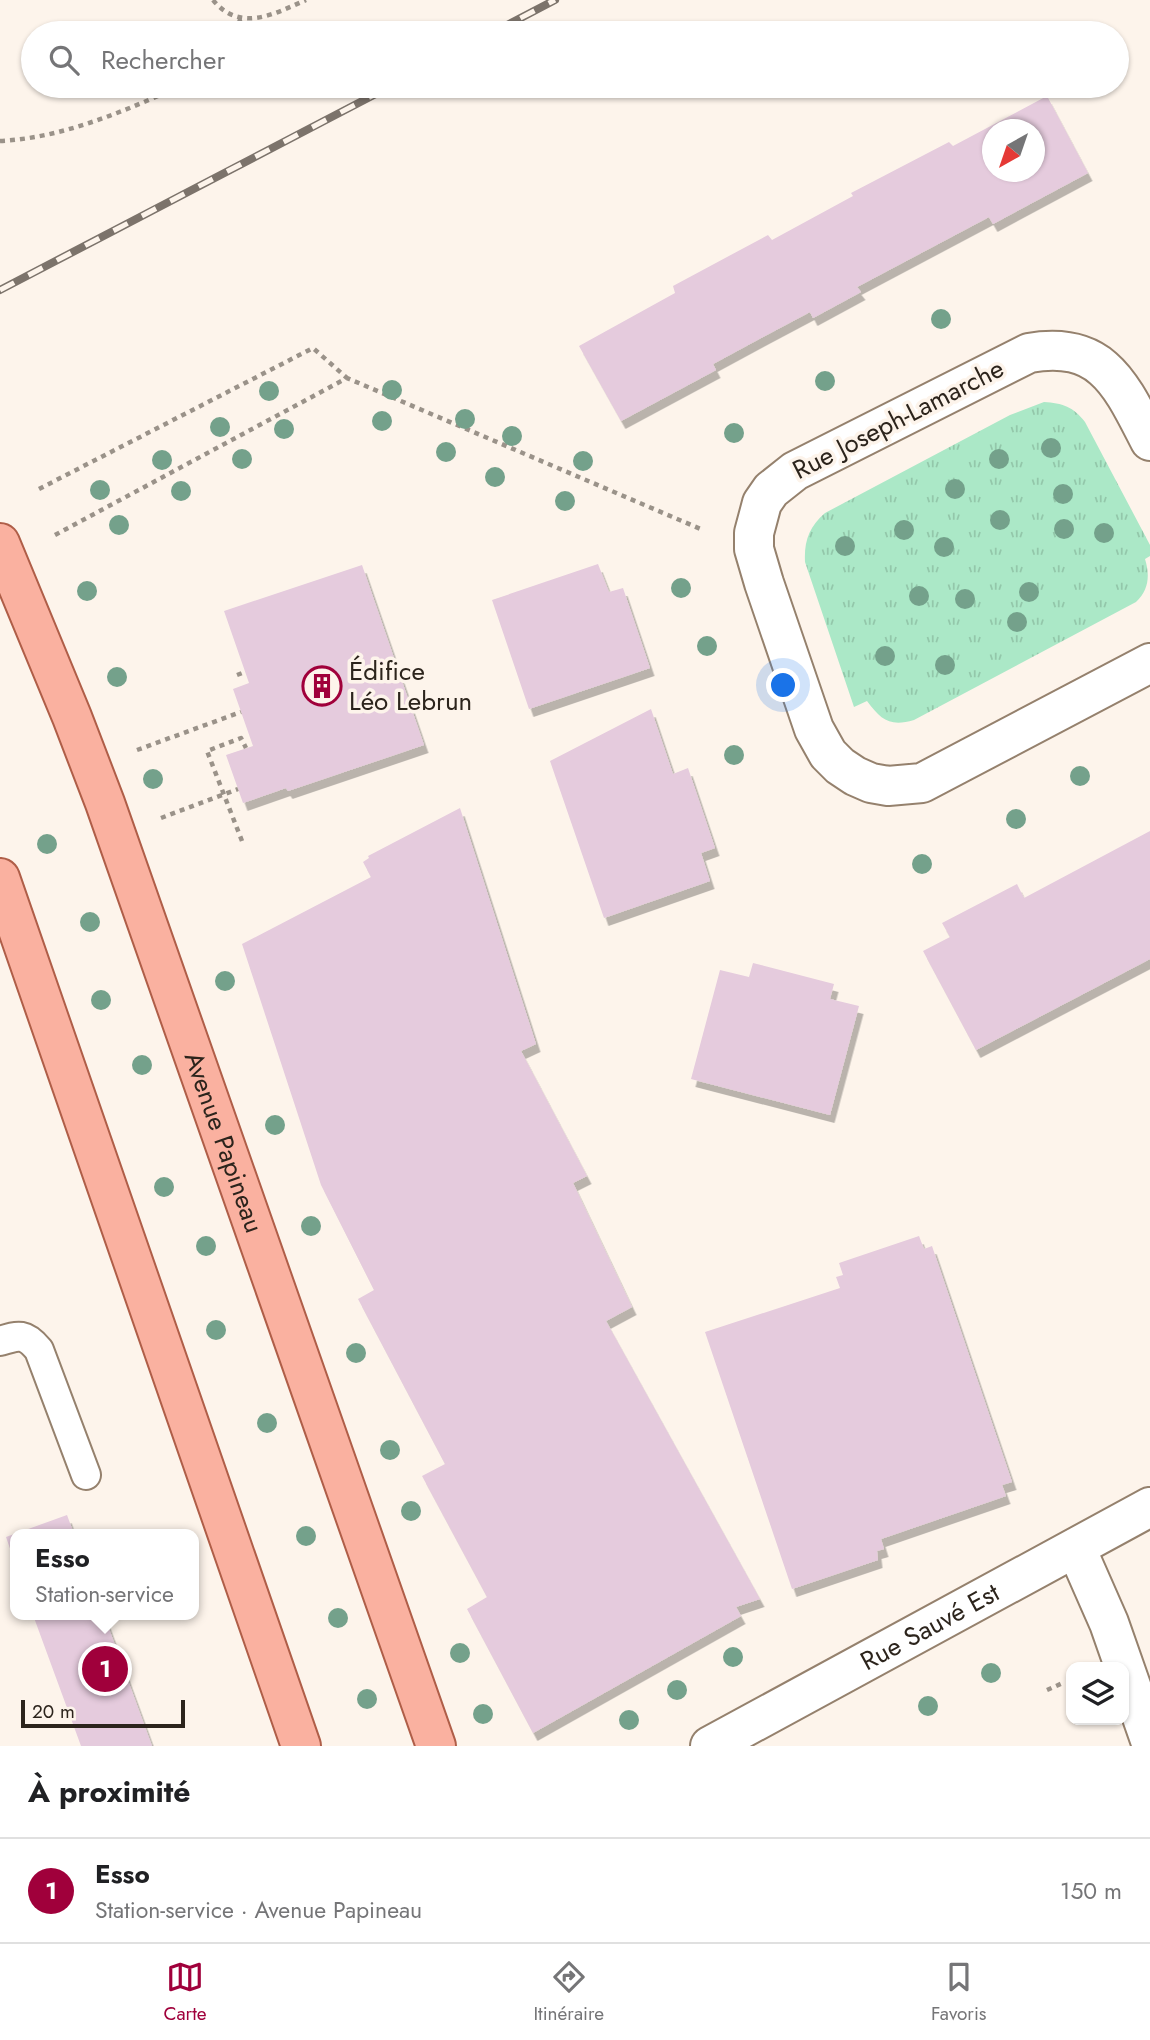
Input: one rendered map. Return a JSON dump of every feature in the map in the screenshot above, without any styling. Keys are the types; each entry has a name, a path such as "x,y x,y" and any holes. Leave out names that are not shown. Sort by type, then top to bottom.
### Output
{"main road":[{"name":"Avenue Papineau","path":"0,543 105,803 436,1746"},
{"path":"0,878 301,1746"}],"street":[{"name":"Rue Joseph-Lamarche","path":"1150,441 1118,382 1093,360 1062,351 1029,353 795,471 771,490 762,503 754,533 754,549 764,583 818,740 840,766 871,783 888,786 922,783 1150,663"},
{"name":"Rue Sauvé Est","path":"710,1746 1150,1507"},
{"path":"1076,1548 1109,1623 1150,1740"}],"lane":[{"path":"0,1341 19,1336 27,1338 38,1350 86,1475"}],"path":[{"path":"213,0 228,15 241,18 274,14 306,0"},
{"path":"0,141 26,140 66,130 153,98"},
{"path":"39,489 313,348 347,379 703,530"},
{"path":"55,535 347,379"},
{"path":"237,675 245,672"},
{"path":"132,752 241,712"},
{"path":"242,841 207,751 241,738 246,748"},
{"path":"157,819 238,789"},
{"path":"1047,1690 1065,1682"}],"green space":[{"path":"1044,402 1067,407 1085,422 1150,545 1150,556 1145,559 1148,576 1144,592 1136,602 914,720 898,723 887,720 867,701 854,707 805,562 805,547 811,529 825,513 1010,415"}],"building":[{"path":"1043,98 1048,98 1088,173 993,224 989,217 857,287 861,292 813,318 810,312 761,338 713,364 716,370 621,421 579,346 675,293 673,286 768,235 772,240 853,196 851,193 949,142 953,146 982,131 982,182 1045,182 1045,119 1004,119"},
{"path":"598,564 609,592 623,588 650,668 529,709 492,600"},
{"name":"Édifice Léo Lebrun","path":"362,565 424,745 288,791 286,788 243,803 226,755 253,746 233,689 249,683 224,611"},
{"path":"651,709 673,774 688,768 715,848 701,853 710,881 604,918 550,761"},
{"path":"460,808 536,1044 521,1051 587,1176 573,1183 632,1307 606,1321 760,1599 736,1607 741,1616 533,1733 467,1609 487,1597 422,1476 445,1464 358,1299 374,1290 321,1185 242,944 371,877 363,862 368,856"},
{"path":"1150,831 1150,959 976,1050 923,951 950,937 942,923 1017,884 1024,898"},
{"path":"753,963 834,984 830,999 859,1006 830,1115 691,1079 720,970 749,977"},
{"path":"919,1236 924,1249 932,1246 1012,1482 1002,1485 1006,1496 881,1539 884,1549 877,1551 878,1560 792,1589 705,1332 840,1288 836,1277 843,1275 839,1263"},
{"path":"67,1515 72,1529 28,1529"},
{"path":"35,1620 106,1620 152,1746 81,1746"}],"railway":[{"path":"515,21 555,0"},
{"path":"0,290 368,98"}],"place":[{"name":"Édifice Léo Lebrun","path":"322,686"},
{"name":"Esso","path":"105,1669"}]}
